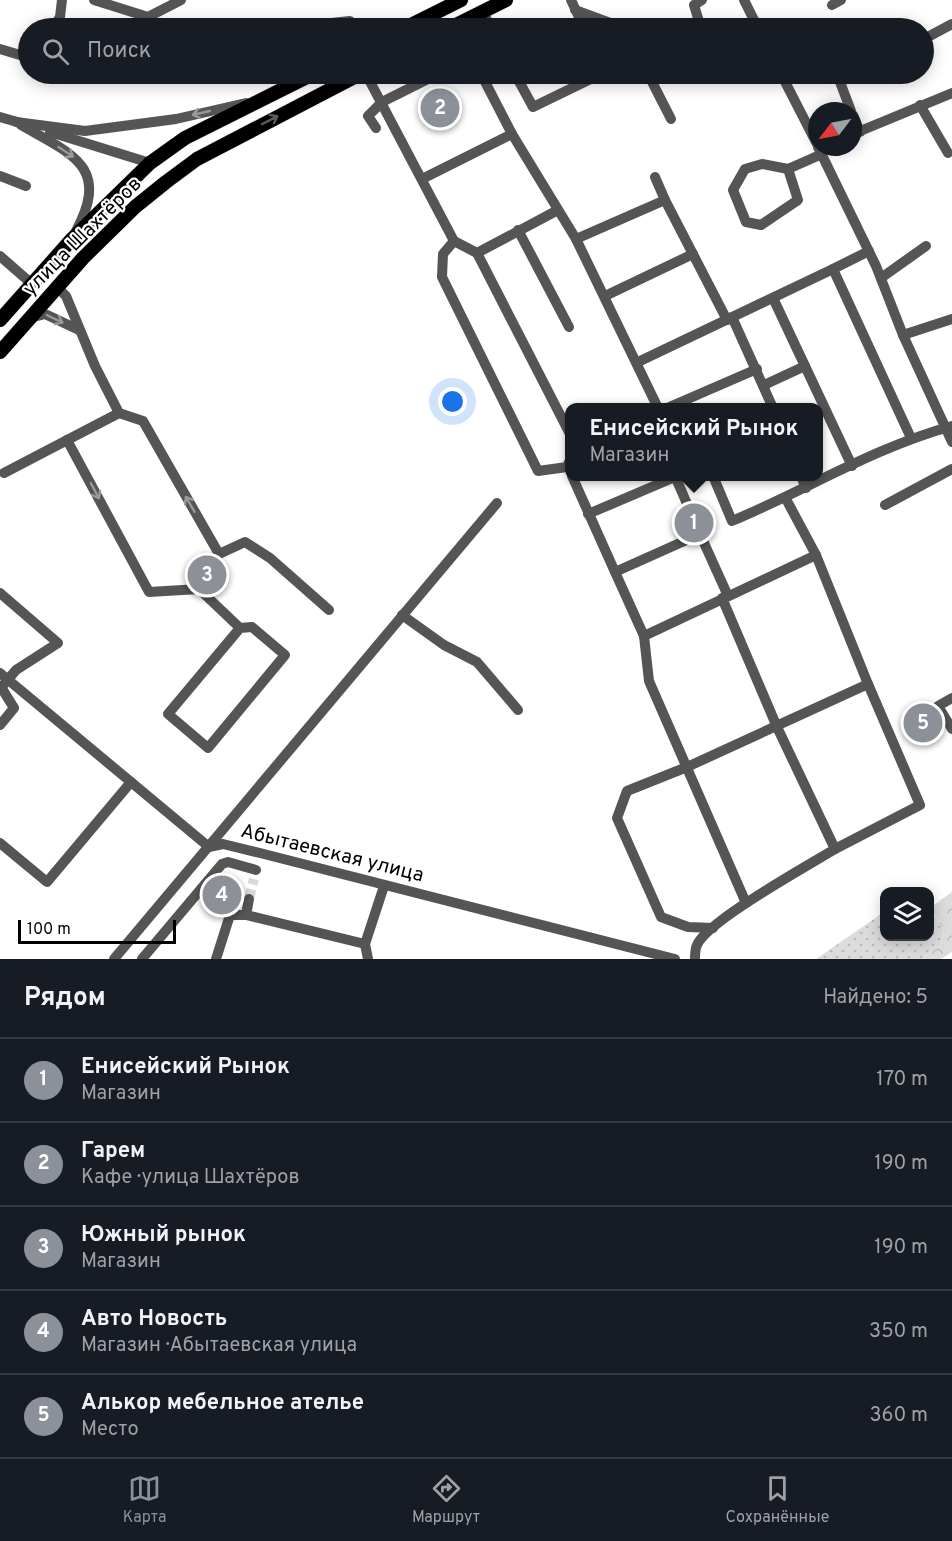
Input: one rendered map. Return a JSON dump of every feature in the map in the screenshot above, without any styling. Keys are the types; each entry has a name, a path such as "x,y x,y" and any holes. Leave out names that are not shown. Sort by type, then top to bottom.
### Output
{"main road":[{"path":"425,18 461,0"},
{"path":"472,18 506,0"},
{"name":"улица Шахтёров","path":"0,320 72,239 150,163 184,138 292,84"},
{"name":"улица Шахтёров","path":"0,352 57,286 135,207 166,182 197,159 341,84"},
{"path":"150,163 166,182"}],"street":[{"path":"59,18 62,0"},
{"path":"94,0 148,17 181,0"},
{"path":"698,18 694,5 702,0"},
{"path":"744,0 753,18"},
{"path":"573,5 602,18"},
{"path":"483,12 486,18"},
{"path":"934,34 952,24"},
{"path":"0,49 18,54"},
{"path":"372,84 454,241 477,253 565,424"},
{"path":"376,128 368,116 382,102 418,84"},
{"path":"487,84 512,134 576,239 638,362 656,403"},
{"path":"520,84 533,107 580,84"},
{"path":"653,84 671,119"},
{"path":"786,84 808,125"},
{"path":"841,84 848,102"},
{"path":"862,130 952,93"},
{"path":"16,122 85,131 176,119 258,100"},
{"path":"920,105 948,153"},
{"path":"0,117 150,163"},
{"path":"16,122 71,154 80,162 85,171 89,180 89,207 72,239"},
{"path":"422,179 512,134"},
{"path":"788,169 798,200 761,225 746,222 733,190 745,169 762,165 788,169 808,156"},
{"path":"824,156 881,278 903,335 949,427 952,442"},
{"path":"0,176 26,186"},
{"path":"654,177 693,254 758,369 771,403"},
{"path":"576,239 665,200"},
{"path":"477,253 558,210"},
{"path":"518,230 569,327"},
{"path":"454,241 443,254 442,277 538,471 565,469"},
{"path":"881,278 926,246"},
{"path":"638,362 869,251"},
{"path":"605,296 693,254"},
{"path":"0,256 32,284"},
{"path":"833,269 911,438"},
{"path":"57,286 66,296 79,330 119,413 143,421 219,554"},
{"path":"773,298 822,403"},
{"path":"29,318 45,314 79,330"},
{"path":"903,335 952,319"},
{"path":"764,385 805,366"},
{"path":"679,403 758,369"},
{"path":"823,404 852,466"},
{"path":"4,473 119,413"},
{"path":"823,480 911,438 949,427"},
{"path":"67,440 149,592 199,589 240,628 252,627 285,655 208,748 168,714 240,628"},
{"path":"885,506 952,469"},
{"path":"574,481 644,636 649,681 746,903"},
{"path":"588,514 666,481"},
{"path":"677,481 777,727 835,849"},
{"path":"714,481 732,521 786,499 821,481"},
{"path":"803,481 806,488"},
{"path":"695,959 697,944 712,928 746,903 835,849 920,805 816,555 786,499"},
{"path":"114,959 497,503"},
{"path":"615,572 700,534"},
{"path":"199,589 219,554 245,542 270,558 328,610"},
{"path":"644,636 816,555"},
{"path":"0,593 58,643 16,670 2,682"},
{"path":"402,615 444,645 477,663 518,710"},
{"path":"2,682 131,782 209,847"},
{"path":"0,725 14,708 2,682"},
{"path":"712,928 688,927 661,917 617,818 627,791 687,767 868,684"},
{"path":"952,698 938,706 952,729"},
{"path":"0,843 47,882 131,782"},
{"name":"Абытаевская улица","path":"209,847 223,844 675,959"},
{"path":"126,945 142,959 222,864 228,862 255,874 260,853"},
{"path":"368,959 365,944 384,886"},
{"path":"246,915 249,899"},
{"path":"216,959 230,915 246,915 365,944"}],"green space":[{"path":"952,892 952,952 941,959 921,959 941,945 944,930 934,914 934,905"},
{"path":"880,915 880,941 934,941 934,915 944,930 941,945 921,959 816,959"}],"tunnel":[{"path":"249,899 254,879"}],"place":[{"name":"Гарем","path":"440,108"},
{"name":"Енисейский Рынок","path":"694,523"},
{"name":"Южный рынок","path":"207,575"},
{"name":"Алькор мебельное ателье","path":"923,723"},
{"name":"Авто Новость","path":"222,895"}]}
